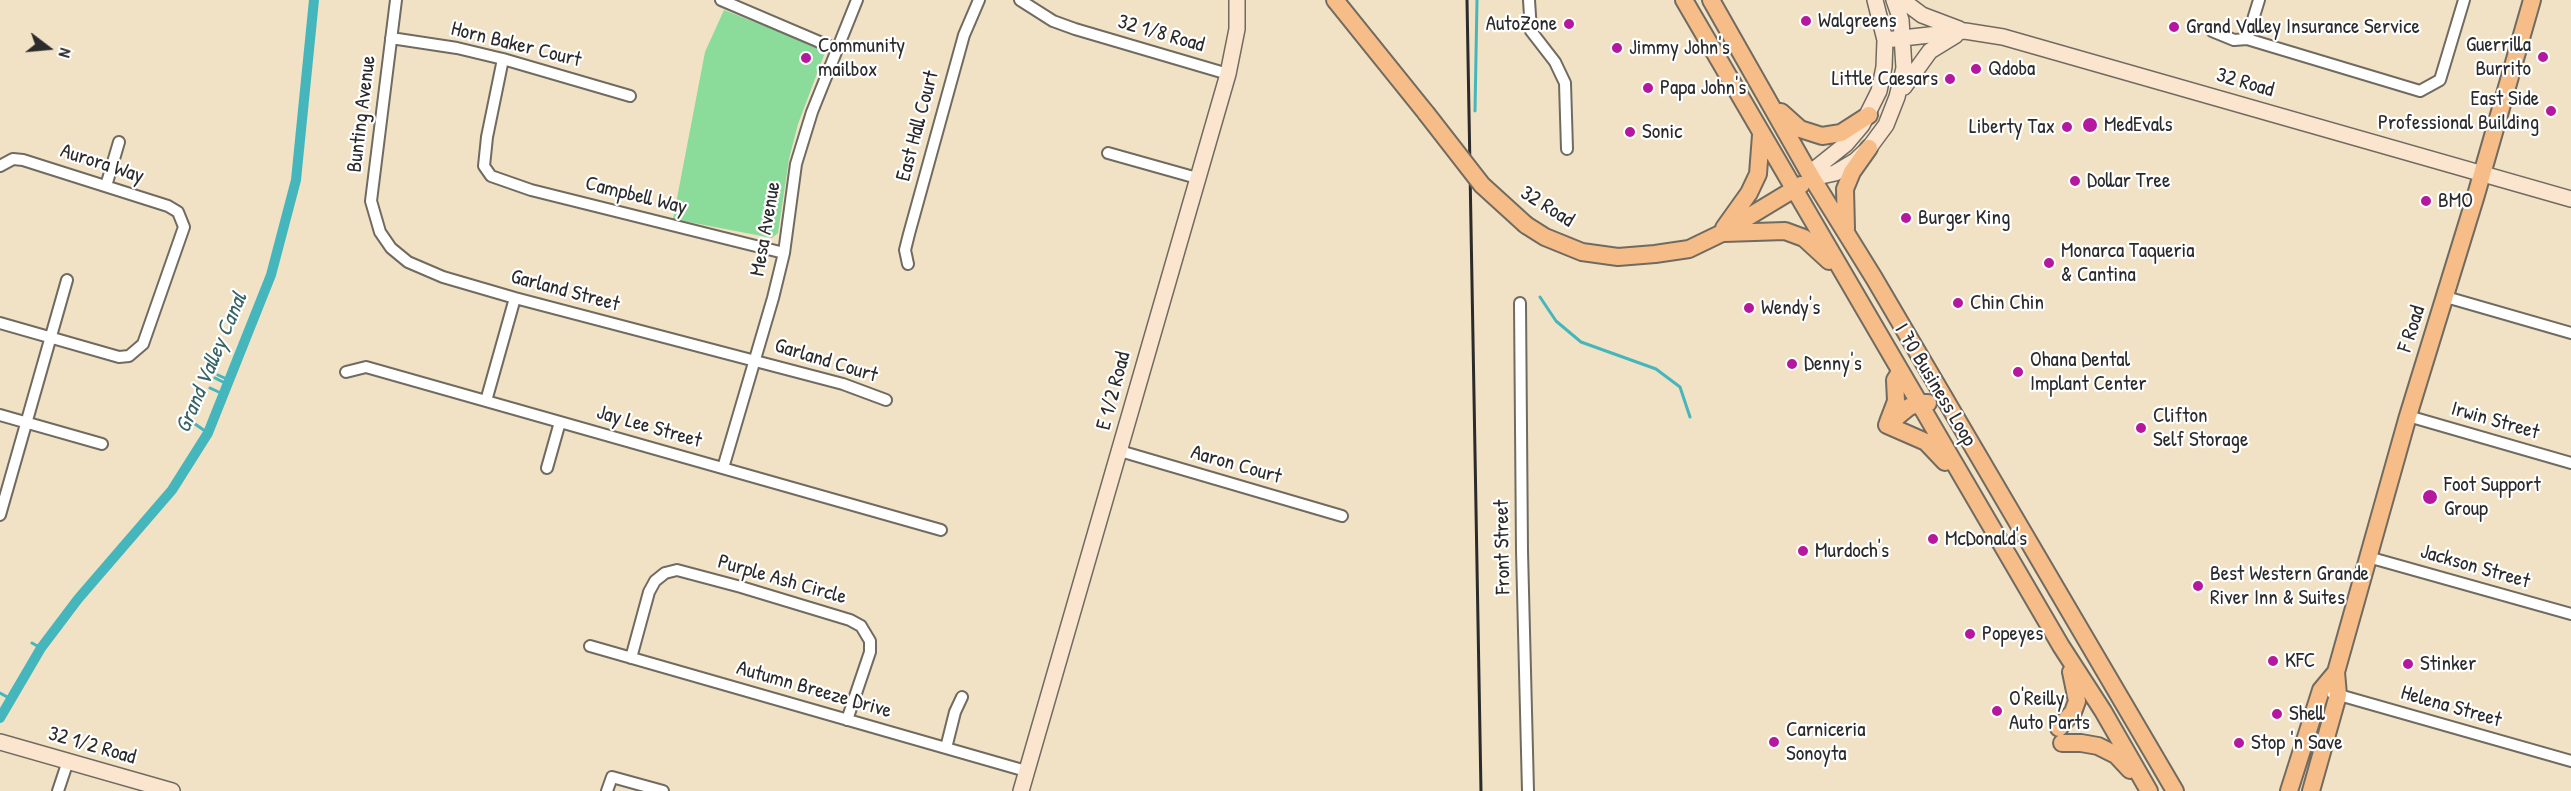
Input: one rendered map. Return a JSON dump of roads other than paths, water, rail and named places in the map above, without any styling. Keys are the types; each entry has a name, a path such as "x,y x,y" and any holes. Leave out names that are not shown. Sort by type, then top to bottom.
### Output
{"main road":[{"name":"32 Road","path":"1335,0 1482,186 1526,225 1563,246 1582,252 1618,257 1689,249 1720,234 1812,178"},
{"name":"I 70 Business Loop","path":"1684,0 1793,190 2061,646 2103,711 2148,791"},
{"name":"I 70 Business Loop","path":"1711,0 1812,178 1847,232 2175,791"},
{"name":"F Road","path":"2311,791 2338,694 2336,672 2368,557 2532,0"},
{"path":"1761,87 1792,123 1814,135 1840,133 1869,115"},
{"path":"1720,234 1749,194 1758,174 1761,132"},
{"path":"1847,232 1845,189 1852,172 1869,148"},
{"path":"1720,234 1776,230 1795,234 1813,245 1854,291"},
{"path":"1887,425 1896,401 1895,380 1900,372"},
{"path":"1887,425 1909,407 1920,403 1947,404"},
{"path":"1887,425 1917,437 1935,449 1991,524"},
{"path":"2061,646 2074,681 2077,700 2060,736 2106,749 2116,755 2148,791"},
{"name":"F Road","path":"2289,791 2321,690 2336,672"}],"street":[{"name":"Bunting Avenue","path":"380,232 371,201 396,0"},
{"path":"721,0 836,49"},
{"name":"Mesa Avenue","path":"723,468 784,253 796,164 812,112 857,0"},
{"name":"East Hall Court","path":"908,264 905,250 909,234 964,35 979,0"},
{"name":"32 1/8 Road","path":"1020,0 1053,21 1075,30 1228,74"},
{"name":"E 1/2 Road","path":"1021,791 1228,74 1237,29 1237,0"},
{"path":"1529,0 1532,32 1558,66 1565,82 1567,149"},
{"name":"32 Road","path":"1812,178 1816,168 1846,144 1869,115 1882,79 1885,40 1875,0"},
{"name":"32 Road","path":"1812,178 1835,173 1869,148 1886,125 1897,97 1904,68 1901,20 1894,0"},
{"path":"1902,0 1922,15 1965,31"},
{"path":"2247,39 2259,0"},
{"path":"2212,31 2234,40 2247,39 2420,91 2440,80 2464,0"},
{"path":"1897,97 1915,68 1930,51 1965,31"},
{"name":"32 Road","path":"1885,40 1965,31 2003,37 2571,199"},
{"name":"Horn Baker Court","path":"391,38 457,48 503,59 630,96"},
{"name":"Campbell Way","path":"503,59 490,111 484,166 491,176 531,190 784,253"},
{"path":"106,186 119,142"},
{"path":"1108,153 1197,178"},
{"name":"Aurora Way","path":"2,164 14,159 23,160 168,206 178,212 182,219 182,235 143,344 129,356 119,357 51,337"},
{"name":"Garland Street","path":"380,232 391,248 408,262 443,277 754,360"},
{"path":"0,515 67,280"},
{"path":"2446,297 2571,333"},
{"path":"486,401 515,298"},
{"name":"Front Street","path":"1521,303 1522,551 1528,791"},
{"path":"0,323 51,337"},
{"name":"Garland Court","path":"754,360 843,384 886,400"},
{"name":"Jay Lee Street","path":"346,372 366,367 941,530"},
{"path":"0,415 102,444"},
{"name":"Irwin Street","path":"2408,416 2571,464"},
{"path":"547,468 560,422"},
{"name":"Aaron Court","path":"1120,451 1342,516"},
{"name":"Jackson Street","path":"2368,557 2571,614"},
{"name":"Purple Ash Circle","path":"631,658 650,592 655,581 665,573 677,570 741,587 850,620 861,626 870,641 870,652 847,720"},
{"name":"Autumn Breeze Drive","path":"590,646 1026,771"},
{"name":"Helena Street","path":"2321,690 2571,761"},
{"path":"946,748 955,712 962,697"},
{"name":"32 1/2 Road","path":"1,742 172,791"},
{"path":"58,791 68,761"},
{"path":"607,791 612,777 663,791"}],"waterway":[{"name":"Grand Valley Canal","path":"0,718 41,648 78,599 172,490 208,433 271,275 296,180 314,0"},
{"path":"1475,111 1477,0"},
{"path":"1540,297 1556,321 1581,342 1656,369 1680,387 1690,417"},
{"path":"218,375 229,380"},
{"path":"215,378 227,384"},
{"path":"210,388 223,394"},
{"path":"195,424 208,433"},
{"path":"32,643 41,648"},
{"path":"0,693 11,699"}],"railway":[{"path":"1467,0 1481,791"}],"place":[{"name":"Walgreens","path":"1806,21"},
{"name":"AutoZone","path":"1569,24"},
{"name":"Grand Valley Insurance Service","path":"2174,27"},
{"name":"Jimmy John's","path":"1617,48"},
{"name":"Guerrilla Burrito","path":"2543,57"},
{"name":"Community mailbox","path":"806,58"},
{"name":"Qdoba","path":"1976,69"},
{"name":"Little Caesars","path":"1950,79"},
{"name":"Papa John's","path":"1648,88"},
{"name":"East Side Professional Building","path":"2551,111"},
{"name":"MedEvals","path":"2090,125"},
{"name":"Liberty Tax","path":"2067,127"},
{"name":"Sonic","path":"1630,132"},
{"name":"Dollar Tree","path":"2075,181"},
{"name":"BMO","path":"2426,201"},
{"name":"Burger King","path":"1906,218"},
{"name":"Monarca Taqueria & Cantina","path":"2049,263"},
{"name":"Chin Chin","path":"1958,303"},
{"name":"Wendy's","path":"1749,308"},
{"name":"Denny's","path":"1792,364"},
{"name":"Ohana Dental Implant Center","path":"2018,372"},
{"name":"Clifton Self Storage","path":"2141,428"},
{"name":"Foot Support Group","path":"2430,497"},
{"name":"McDonald's","path":"1933,539"},
{"name":"Murdoch's","path":"1803,551"},
{"name":"Best Western Grande River Inn & Suites","path":"2198,586"},
{"name":"Popeyes","path":"1970,634"},
{"name":"KFC","path":"2273,661"},
{"name":"Stinker","path":"2408,664"},
{"name":"O'Reilly Auto Parts","path":"1997,711"},
{"name":"Shell","path":"2277,714"},
{"name":"Carniceria Sonoyta","path":"1774,742"},
{"name":"Stop 'n Save","path":"2239,743"}]}
